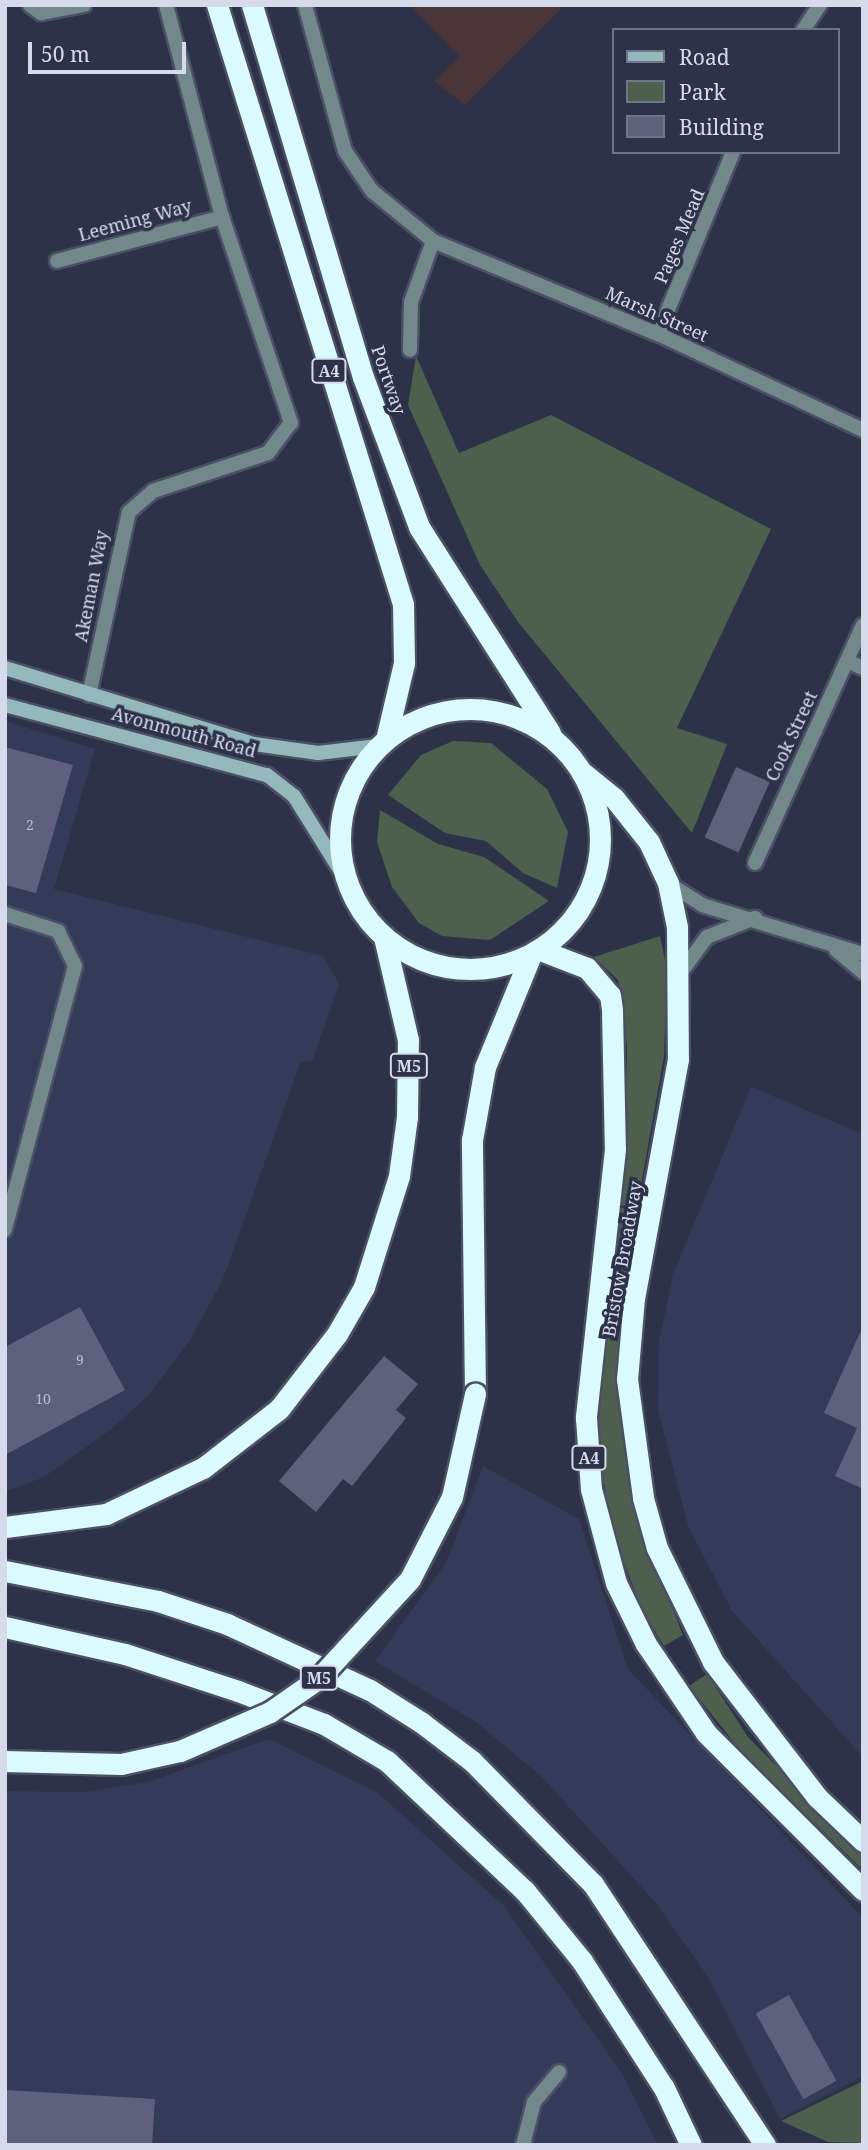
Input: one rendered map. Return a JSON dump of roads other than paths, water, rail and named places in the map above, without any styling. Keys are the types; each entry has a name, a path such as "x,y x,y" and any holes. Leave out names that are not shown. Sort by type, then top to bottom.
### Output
{"highway":[{"name":"A4","path":"217,5 403,604 404,663 382,743"},
{"name":"Portway","path":"252,5 351,339 419,527 552,738"},
{"path":"552,738 527,721 469,709 411,723 382,743 343,809 345,878 384,937 429,963 455,968 481,969 536,952 578,913 598,866 599,814 583,773"},
{"name":"Bristow Broadway","path":"552,738 583,773 633,821 668,883 681,972 678,1059 634,1298 627,1379 643,1498 657,1548 713,1662 808,1787 863,1841"},
{"name":"M5","path":"5,1527 106,1514 192,1474 279,1409 337,1334 364,1287 399,1176 407,1117 408,1040 384,937"},
{"name":"Bristow Broadway","path":"536,952 587,968 610,995 612,1010 615,1149 586,1418 591,1489 616,1583 646,1644 706,1732 863,1890"},
{"name":"M5","path":"5,1761 121,1764 180,1751 270,1713 320,1678 410,1579 453,1497 475,1394 472,1140 485,1067 536,952"},
{"name":"M5","path":"5,1571 132,1594 227,1625 370,1690 472,1761 593,1884 649,1959 765,2145"},
{"name":"M5","path":"5,1627 125,1654 238,1691 324,1724 387,1761 525,1891 582,1961 664,2088 691,2145"}],"main road":[{"name":"Avonmouth Road","path":"5,668 254,744 318,753 382,743"},
{"name":"Avonmouth Road","path":"5,705 267,775 294,796 345,878"}],"street":[{"path":"30,5 41,13 84,5"},
{"path":"166,5 222,216"},
{"path":"305,5 345,151 372,191 433,241"},
{"path":"804,28 820,5"},
{"name":"Pages Mead","path":"658,334 732,154"},
{"name":"Leeming Way","path":"57,261 222,216"},
{"name":"Akeman Way","path":"89,695 129,512 153,491 268,453 291,423 222,216"},
{"name":"Marsh Street","path":"433,241 658,334 863,430"},
{"name":"Portway","path":"410,350 411,302 433,241"},
{"name":"Cook Street","path":"755,863 863,625"},
{"path":"847,661 863,668"},
{"path":"668,883 702,905 757,918 836,950 863,954"},
{"path":"5,914 58,931 75,966 5,1230"},
{"path":"681,972 707,937 757,918"},
{"path":"836,950 863,974"},
{"path":"523,2145 534,2102 559,2072"}]}
